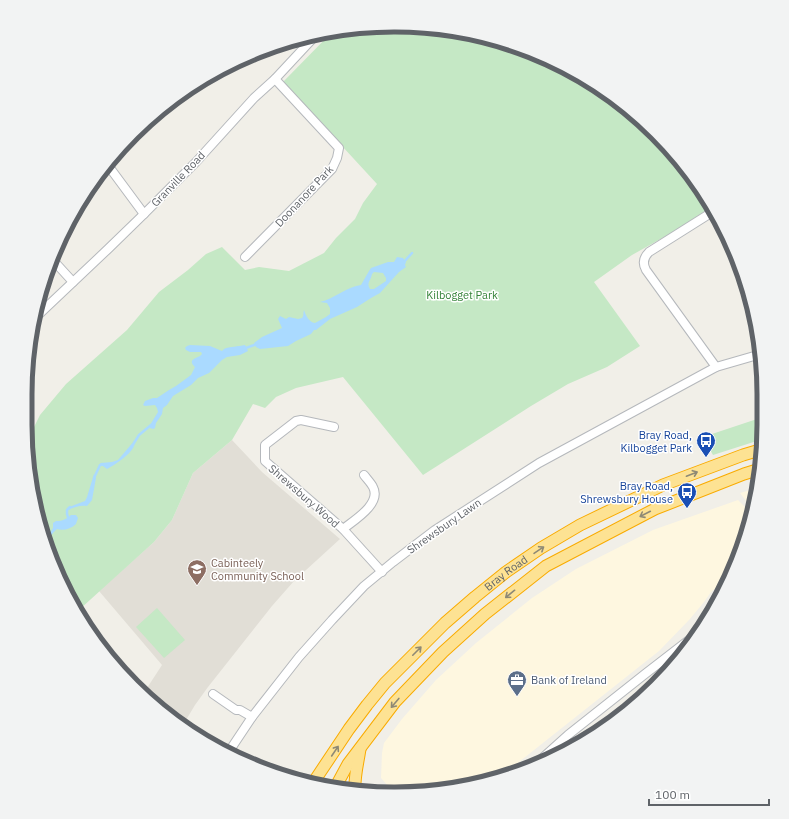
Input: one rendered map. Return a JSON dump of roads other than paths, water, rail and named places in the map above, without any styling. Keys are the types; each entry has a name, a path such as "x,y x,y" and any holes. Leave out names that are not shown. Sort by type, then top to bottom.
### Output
{"highway":[{"name":"Bray Road","path":"316,778 349,729 385,683 445,623 506,572 580,525 656,488 756,451"},
{"name":"Bray Road","path":"338,782 348,764 396,702 443,652 485,614 546,566 655,508 754,471"},
{"path":"355,785 361,747"}],"street":[{"name":"Granville Road","path":"42,312 196,162 254,98 275,79 307,43"},
{"name":"Doonanore Park","path":"245,257 332,169 337,158 339,148 275,79"},
{"path":"111,169 144,214"},
{"path":"709,214 649,252 644,262 646,270 716,367"},
{"path":"57,264 73,282"},
{"name":"Shrewsbury Lawn","path":"231,748 252,717 299,657 332,620 364,586 435,530 539,463 716,367 755,356"},
{"name":"Shrewsbury Wood","path":"334,427 301,420 296,421 265,445 265,461 343,529 382,572"},
{"name":"Shrewsbury Wood","path":"343,529 374,501 374,488 364,475"},
{"path":"548,753 568,735 681,646"},
{"path":"212,694 236,710 240,710 252,717"}],"water":[{"path":"397,257 403,258 406,262 406,267 399,272 380,293 357,307 330,319 314,330 311,334 288,346 260,349 256,347 254,343 262,337 282,328 278,319 280,316 286,319 289,317 298,319 302,318 304,310 308,318 315,323 330,314 330,308 327,303 320,302 361,285 371,268 388,262 394,262","holes":["374,272 383,273 386,281 374,289 370,289 369,283 372,274"]},
{"path":"190,345 210,346 222,351 229,347 245,345 248,351 222,360 209,373 198,378 191,385 173,396 163,408 162,414 156,423 155,428 150,428 150,425 158,412 157,408 155,405 143,405 145,401 157,398 191,375 195,367 192,361 202,354 201,352 190,352 186,350 185,348"},
{"path":"135,440 133,448 120,461 107,469 100,466 101,463 118,460"},
{"path":"94,474 96,478 92,500 87,506 78,506 68,510 67,508 85,501"},
{"path":"71,515 76,515 78,518 76,524 72,527 62,530 57,529 50,538 49,534 53,528 53,523 64,520"}],"waterway":[{"path":"403,263 412,253"},
{"path":"243,349 257,344"},
{"path":"134,443 139,435 151,425"},
{"path":"94,478 100,465 102,464"},
{"path":"69,520 67,510 70,507"}],"place":[{"name":"Bray Road, Kilbogget Park","path":"706,458"},
{"name":"Bray Road, Shrewsbury House","path":"687,509"},
{"name":"Cabinteely Community School","path":"197,586"},
{"name":"Bank of Ireland","path":"517,697"}],"park label":[{"name":"Kilbogget Park","path":"462,295"}]}
